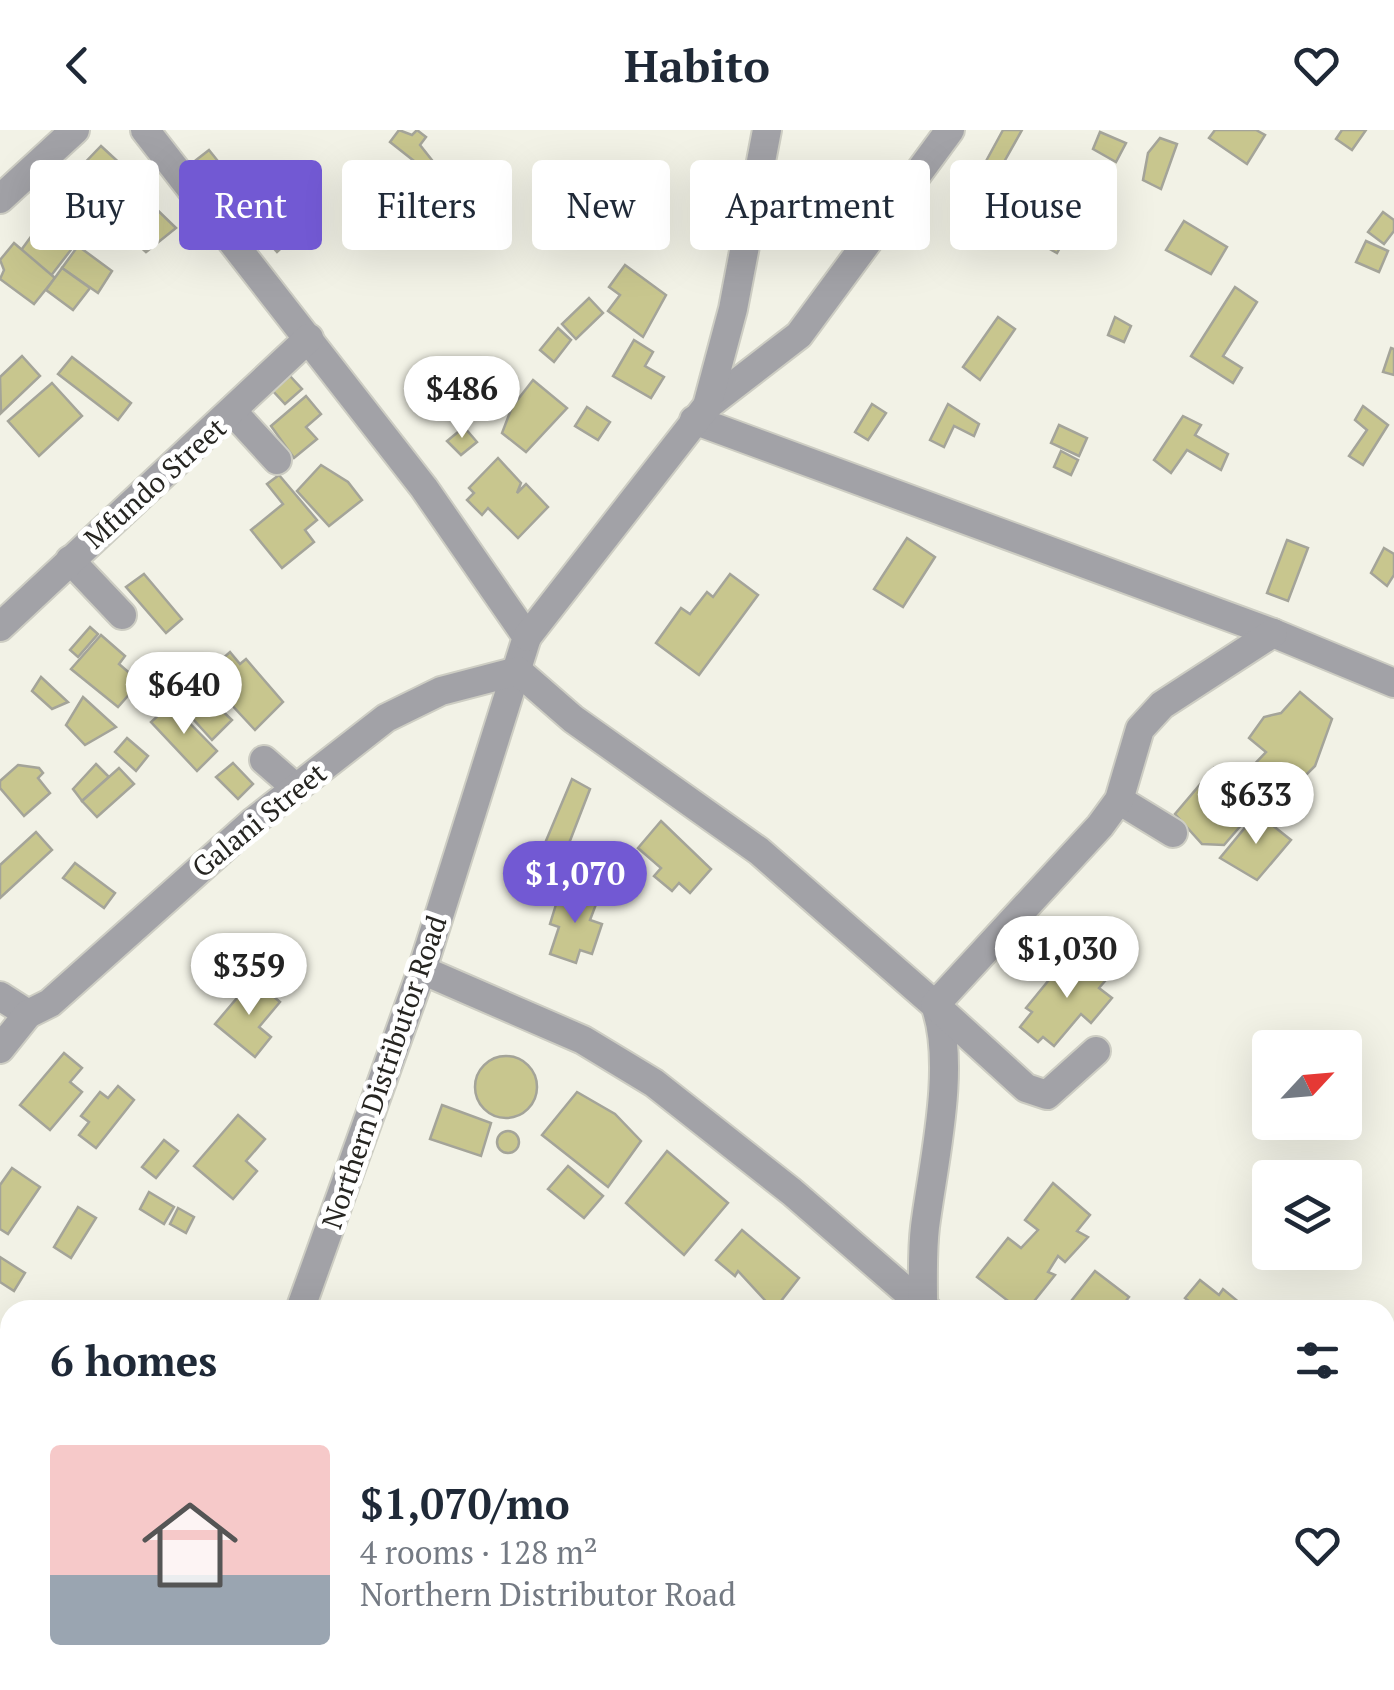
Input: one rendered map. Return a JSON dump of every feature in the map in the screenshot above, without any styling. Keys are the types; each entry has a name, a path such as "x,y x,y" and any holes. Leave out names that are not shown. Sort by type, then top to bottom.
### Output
{"street":[{"path":"0,199 75,130"},
{"path":"145,130 424,488 527,637 701,413 799,335 950,130"},
{"path":"701,413 732,309 767,130"},
{"name":"Mfundo Street","path":"0,627 309,338"},
{"path":"233,412 277,460"},
{"path":"701,413 1394,683"},
{"path":"70,560 122,615"},
{"path":"936,1005 1119,800 1140,729 1162,705 1273,634"},
{"name":"Northern Distributor Road","path":"304,1300 422,970 527,637"},
{"path":"518,672 573,718 759,851 1026,1088 1046,1096 1096,1051"},
{"name":"Galani Street","path":"0,1049 28,1014 50,1004 126,932 296,788 386,718 442,691 518,672"},
{"path":"264,760 296,788"},
{"path":"1119,800 1173,833"},
{"path":"422,970 583,1040 654,1083 792,1192 917,1300"},
{"path":"0,996 28,1014"},
{"path":"925,1300 924,1231 945,1066 942,1022 936,1005"}],"building":[{"path":"399,130 412,135 417,130 426,137 420,145 432,160 413,160 390,142"},
{"path":"1003,130 1022,130 1005,160 987,160"},
{"path":"1215,130 1256,130 1265,135 1247,164 1209,138"},
{"path":"1342,130 1366,130 1352,150 1336,139"},
{"path":"1100,132 1126,143 1117,160 1093,149"},
{"path":"1160,138 1177,144 1161,189 1143,180 1148,153"},
{"path":"101,146 116,160 88,160"},
{"path":"209,150 217,160 196,160"},
{"path":"159,212 176,228 159,242"},
{"path":"1383,212 1394,220 1394,231 1384,244 1368,232"},
{"path":"1184,221 1227,247 1211,274 1166,250"},
{"path":"30,238 30,250 71,250 50,277 19,253"},
{"path":"1366,241 1388,251 1379,272 1356,262"},
{"path":"14,243 55,278 34,304 0,279 4,270 0,260"},
{"path":"75,250 83,250 112,271 98,293 62,268"},
{"path":"625,265 666,295 643,337 608,311 620,295 609,287"},
{"path":"62,268 90,288 73,310 46,290"},
{"path":"1235,287 1257,302 1223,356 1242,368 1233,383 1191,356"},
{"path":"589,298 603,313 576,339 562,324"},
{"path":"998,317 1015,329 980,380 963,367"},
{"path":"1115,317 1131,326 1124,342 1108,335"},
{"path":"558,328 571,340 554,362 540,350"},
{"path":"634,340 653,352 645,366 664,377 651,398 613,376"},
{"path":"1391,348 1394,349 1394,375 1383,372"},
{"path":"22,356 40,376 1,413 0,377"},
{"path":"72,357 131,403 118,420 58,374"},
{"path":"290,376 302,389 285,404 273,391"},
{"path":"533,380 567,408 526,452 502,433 512,407"},
{"path":"52,383 82,416 39,456 8,421"},
{"path":"306,396 321,414 306,427 317,439 294,458 271,426"},
{"path":"872,404 886,413 868,440 855,432"},
{"path":"948,404 979,424 974,436 954,426 944,447 930,440"},
{"path":"1363,406 1388,425 1363,465 1349,456 1367,430 1355,420"},
{"path":"587,407 610,422 598,440 575,426"},
{"path":"1183,416 1201,425 1195,435 1228,454 1221,470 1187,450 1171,473 1154,460"},
{"path":"1059,425 1087,438 1079,456 1051,443"},
{"path":"464,427 477,442 461,455 447,441"},
{"path":"1061,451 1078,460 1071,475 1054,467"},
{"path":"498,458 521,483 517,493 526,484 548,507 518,538 488,508 482,515 467,500 474,493 469,488"},
{"path":"321,465 348,482 362,500 329,526 297,491"},
{"path":"279,475 317,520 305,530 314,542 282,568 251,530 283,504 267,484"},
{"path":"907,538 935,557 903,607 874,589"},
{"path":"1287,540 1308,548 1288,601 1267,593"},
{"path":"1384,548 1394,554 1394,575 1387,586 1371,573"},
{"path":"144,574 182,619 166,633 126,587"},
{"path":"730,574 758,595 699,675 656,643 681,608 690,614 707,592 713,597"},
{"path":"90,627 98,634 78,657 70,650"},
{"path":"101,635 125,656 119,664 140,682 118,707 71,669"},
{"path":"230,652 240,664 246,659 283,702 255,730 204,675"},
{"path":"200,674 220,697 215,704 232,720 212,740 174,698"},
{"path":"41,677 68,702 52,709 32,691"},
{"path":"1300,692 1332,719 1315,766 1297,784 1276,795 1246,773 1266,752 1249,738 1264,717 1281,713"},
{"path":"83,697 116,727 85,745 66,725"},
{"path":"171,704 217,751 197,771 151,722"},
{"path":"127,738 148,756 136,771 115,752"},
{"path":"233,763 253,784 238,799 216,777"},
{"path":"96,764 109,777 82,801 73,789"},
{"path":"18,765 39,768 43,773 38,778 50,793 24,816 0,788 0,781"},
{"path":"119,768 134,784 97,817 82,801"},
{"path":"1214,768 1241,799 1236,805 1250,815 1224,845 1202,844 1175,814"},
{"path":"572,779 590,789 561,864 540,855"},
{"path":"1257,813 1291,840 1257,880 1220,858"},
{"path":"661,821 711,869 690,893 679,883 672,891 654,876 661,868 638,848"},
{"path":"36,832 52,850 0,898 0,865"},
{"path":"75,863 115,893 104,908 63,878"},
{"path":"571,890 598,899 590,920 602,924 592,954 580,950 576,963 550,954 559,927 550,924 558,898 567,901"},
{"path":"1090,955 1112,973 1099,988 1112,998 1091,1023 1081,1014 1054,1046 1043,1037 1038,1042 1020,1027 1032,1012 1026,1008 1062,964 1074,974"},
{"path":"253,979 280,1002 259,1027 271,1037 255,1057 215,1024"},
{"path":"64,1053 82,1068 70,1082 82,1092 50,1130 20,1105"},
{"path":"506,1056 528,1065 537,1087 528,1109 506,1118 484,1109 475,1087 484,1065"},
{"path":"118,1086 134,1100 96,1148 79,1135 89,1122 81,1116 100,1092 108,1098"},
{"path":"577,1092 615,1114 641,1141 608,1187 542,1135"},
{"path":"442,1105 491,1123 481,1156 430,1139"},
{"path":"238,1115 265,1139 246,1161 257,1171 233,1199 194,1166"},
{"path":"504,1131 512,1131 519,1142 512,1153 504,1153 497,1146 497,1138"},
{"path":"164,1140 178,1151 156,1178 142,1167"},
{"path":"667,1151 728,1203 684,1255 626,1203"},
{"path":"568,1166 603,1196 584,1218 548,1189"},
{"path":"12,1168 40,1187 8,1234 0,1229 0,1185"},
{"path":"1053,1183 1090,1215 1077,1231 1088,1237 1065,1262 1058,1256 1048,1272 1055,1275 1035,1300 1007,1300 977,1277 1008,1238 1021,1248 1038,1230 1025,1220"},
{"path":"149,1192 174,1207 164,1224 140,1209"},
{"path":"78,1207 96,1218 71,1258 54,1247"},
{"path":"178,1208 194,1217 186,1233 170,1224"},
{"path":"742,1230 799,1278 782,1300 765,1300 738,1271 735,1276 716,1260"},
{"path":"0,1257 25,1273 14,1291 0,1282"},
{"path":"1095,1271 1129,1297 1127,1300 1072,1300"},
{"path":"1200,1280 1219,1295 1223,1289 1236,1300 1187,1300 1185,1298"}]}
